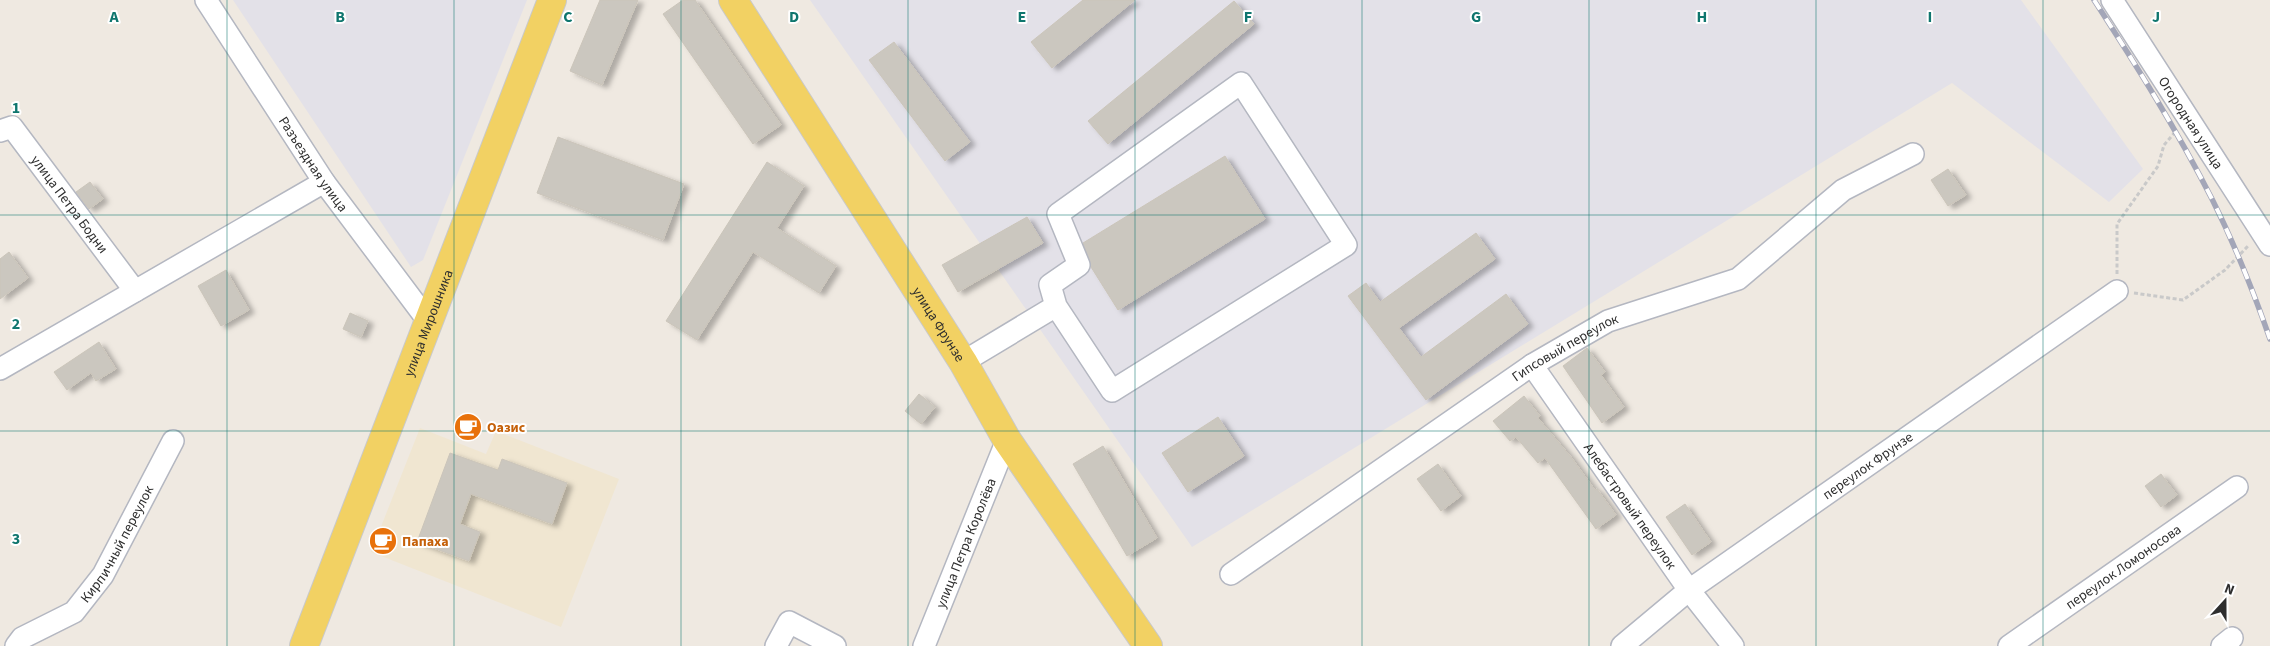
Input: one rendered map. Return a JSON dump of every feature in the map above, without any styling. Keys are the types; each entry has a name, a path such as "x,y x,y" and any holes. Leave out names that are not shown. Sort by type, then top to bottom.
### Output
{"main road":[{"name":"улица Мирошника","path":"304,646 552,0"},
{"name":"улица Фрунзе","path":"733,0 963,362 1007,440 1148,646"}],"street":[{"name":"Разъездная улица","path":"206,0 324,182 428,322"},
{"name":"Огородная улица","path":"2112,0 2188,117 2267,233"},
{"path":"1240,82 1346,245 1112,391 1056,306 1050,285 1079,265 1058,214 1240,82"},
{"name":"улица Петра Бодни","path":"0,131 12,127 135,291"},
{"name":"Гипсовый переулок","path":"1231,574 1532,365 1608,321 1738,279 1844,190 1913,154"},
{"path":"0,369 324,182"},
{"name":"переулок Фрунзе","path":"1622,646 1689,590 2117,291"},
{"path":"963,362 1056,306"},
{"name":"Алебастровый переулок","path":"1532,365 1689,590 1733,646"},
{"name":"Кирпичный переулок","path":"16,646 22,638 74,612 103,575 173,440"},
{"name":"улица Петра Королёва","path":"924,646 1007,440"},
{"name":"переулок Ломоносова","path":"2009,646 2237,487"},
{"path":"776,646 789,622 835,646"}],"path":[{"path":"2188,117 2164,145 2158,166 2117,224 2117,291 2183,300 2225,270 2267,233"}],"shaded area":[{"path":"233,0 527,0 423,260 411,267"},
{"path":"810,0 2021,0 2143,169 2109,202 1952,83 1192,547"},
{"path":"420,428 486,454 496,431 619,479 561,627 371,552"}],"building":[{"path":"600,0 638,0 602,85 570,71"},
{"path":"683,0 695,0 781,125 753,144 663,14"},
{"path":"1083,0 1135,0 1052,68 1031,42"},
{"path":"1234,1 1254,24 1108,144 1088,121"},
{"path":"894,42 970,142 945,161 869,60"},
{"path":"558,137 684,184 663,240 537,193"},
{"path":"1225,156 1265,219 1118,310 1091,267 1083,243"},
{"path":"767,162 804,186 777,228 836,266 819,293 753,252 697,340 666,321"},
{"path":"1948,169 1966,195 1948,206 1931,180"},
{"path":"90,182 103,199 89,209 76,192"},
{"path":"1027,217 1043,243 958,292 942,265"},
{"path":"1476,233 1495,259 1399,328 1421,357 1506,294 1528,324 1426,400 1348,296 1366,283 1380,302"},
{"path":"9,252 28,278 0,299 0,259"},
{"path":"226,270 249,310 221,326 198,286"},
{"path":"350,313 368,321 361,337 343,329"},
{"path":"99,342 116,369 96,381 91,373 67,390 54,372"},
{"path":"1587,348 1605,372 1601,375 1624,407 1602,423 1563,366"},
{"path":"919,394 935,407 921,424 905,411"},
{"path":"1524,396 1540,416 1538,418 1616,515 1596,529 1545,458 1538,463 1516,437 1510,441 1493,421"},
{"path":"1218,417 1244,456 1188,492 1162,453"},
{"path":"1103,446 1157,538 1127,556 1073,464"},
{"path":"450,453 498,470 502,459 567,483 552,524 471,494 460,524 480,532 469,561 417,542"},
{"path":"1438,464 1461,496 1441,511 1417,479"},
{"path":"2161,474 2177,495 2161,507 2145,486"},
{"path":"1685,504 1711,542 1692,555 1666,517"}],"railway":[{"path":"2094,0 2156,98 2212,199 2243,268 2270,339"}],"place":[{"name":"Оазис","path":"468,427"},
{"name":"Папаха","path":"383,541"}]}
